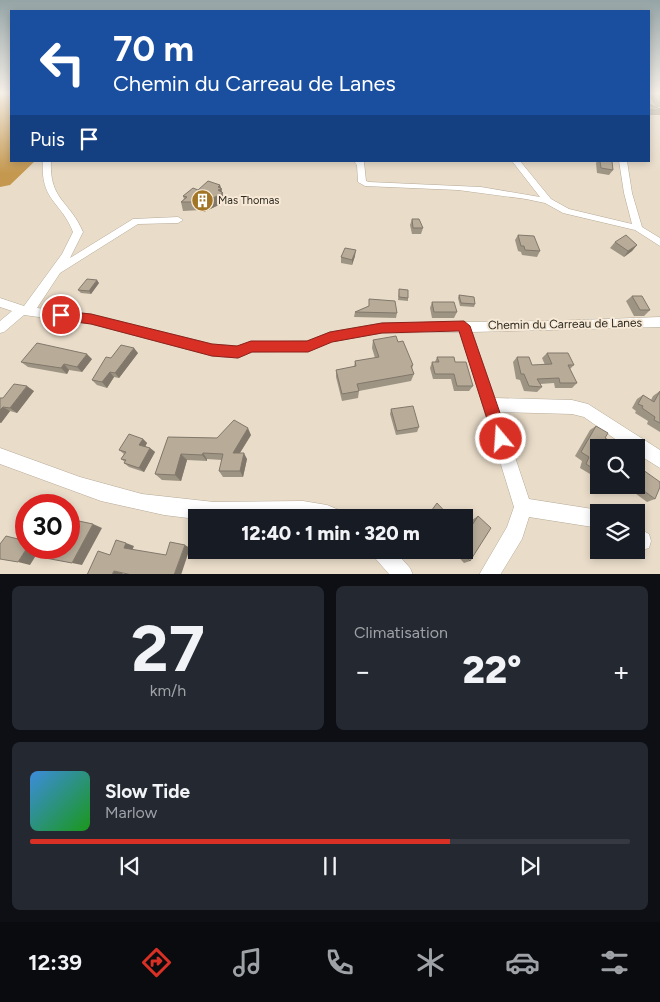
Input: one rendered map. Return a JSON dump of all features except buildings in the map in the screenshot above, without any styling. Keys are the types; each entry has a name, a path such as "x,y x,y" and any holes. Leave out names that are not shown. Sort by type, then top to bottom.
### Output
{"street":[{"path":"0,328 32,305 66,255 78,232 75,222 53,198 46,184 46,162"},
{"path":"359,162 361,164 362,182 368,184 456,188 524,196 548,201 566,211 638,228 660,243"},
{"path":"517,162 548,201"},
{"path":"623,162 628,193 638,228"},
{"path":"54,273 136,221 178,220"},
{"name":"Chemin du Carreau de Lanes","path":"0,302 24,310 91,319 212,350 238,352 251,347 308,346 330,337 382,328 553,326 660,322"},
{"path":"464,326 523,507 516,532 489,574"},
{"path":"490,405 572,407 588,411 660,460"},
{"path":"0,456 112,497 165,506 204,509"},
{"path":"523,507 590,518"},
{"path":"389,559 403,574"}],"shaded area":[{"path":"0,120 10,120 10,162 34,162 10,185 0,187"}],"place":[{"name":"Mas Thomas","path":"202,200"}],"route":[{"path":"61,315 91,319 212,350 238,352 251,347 308,346 330,337 382,328 464,326 501,439"}]}
